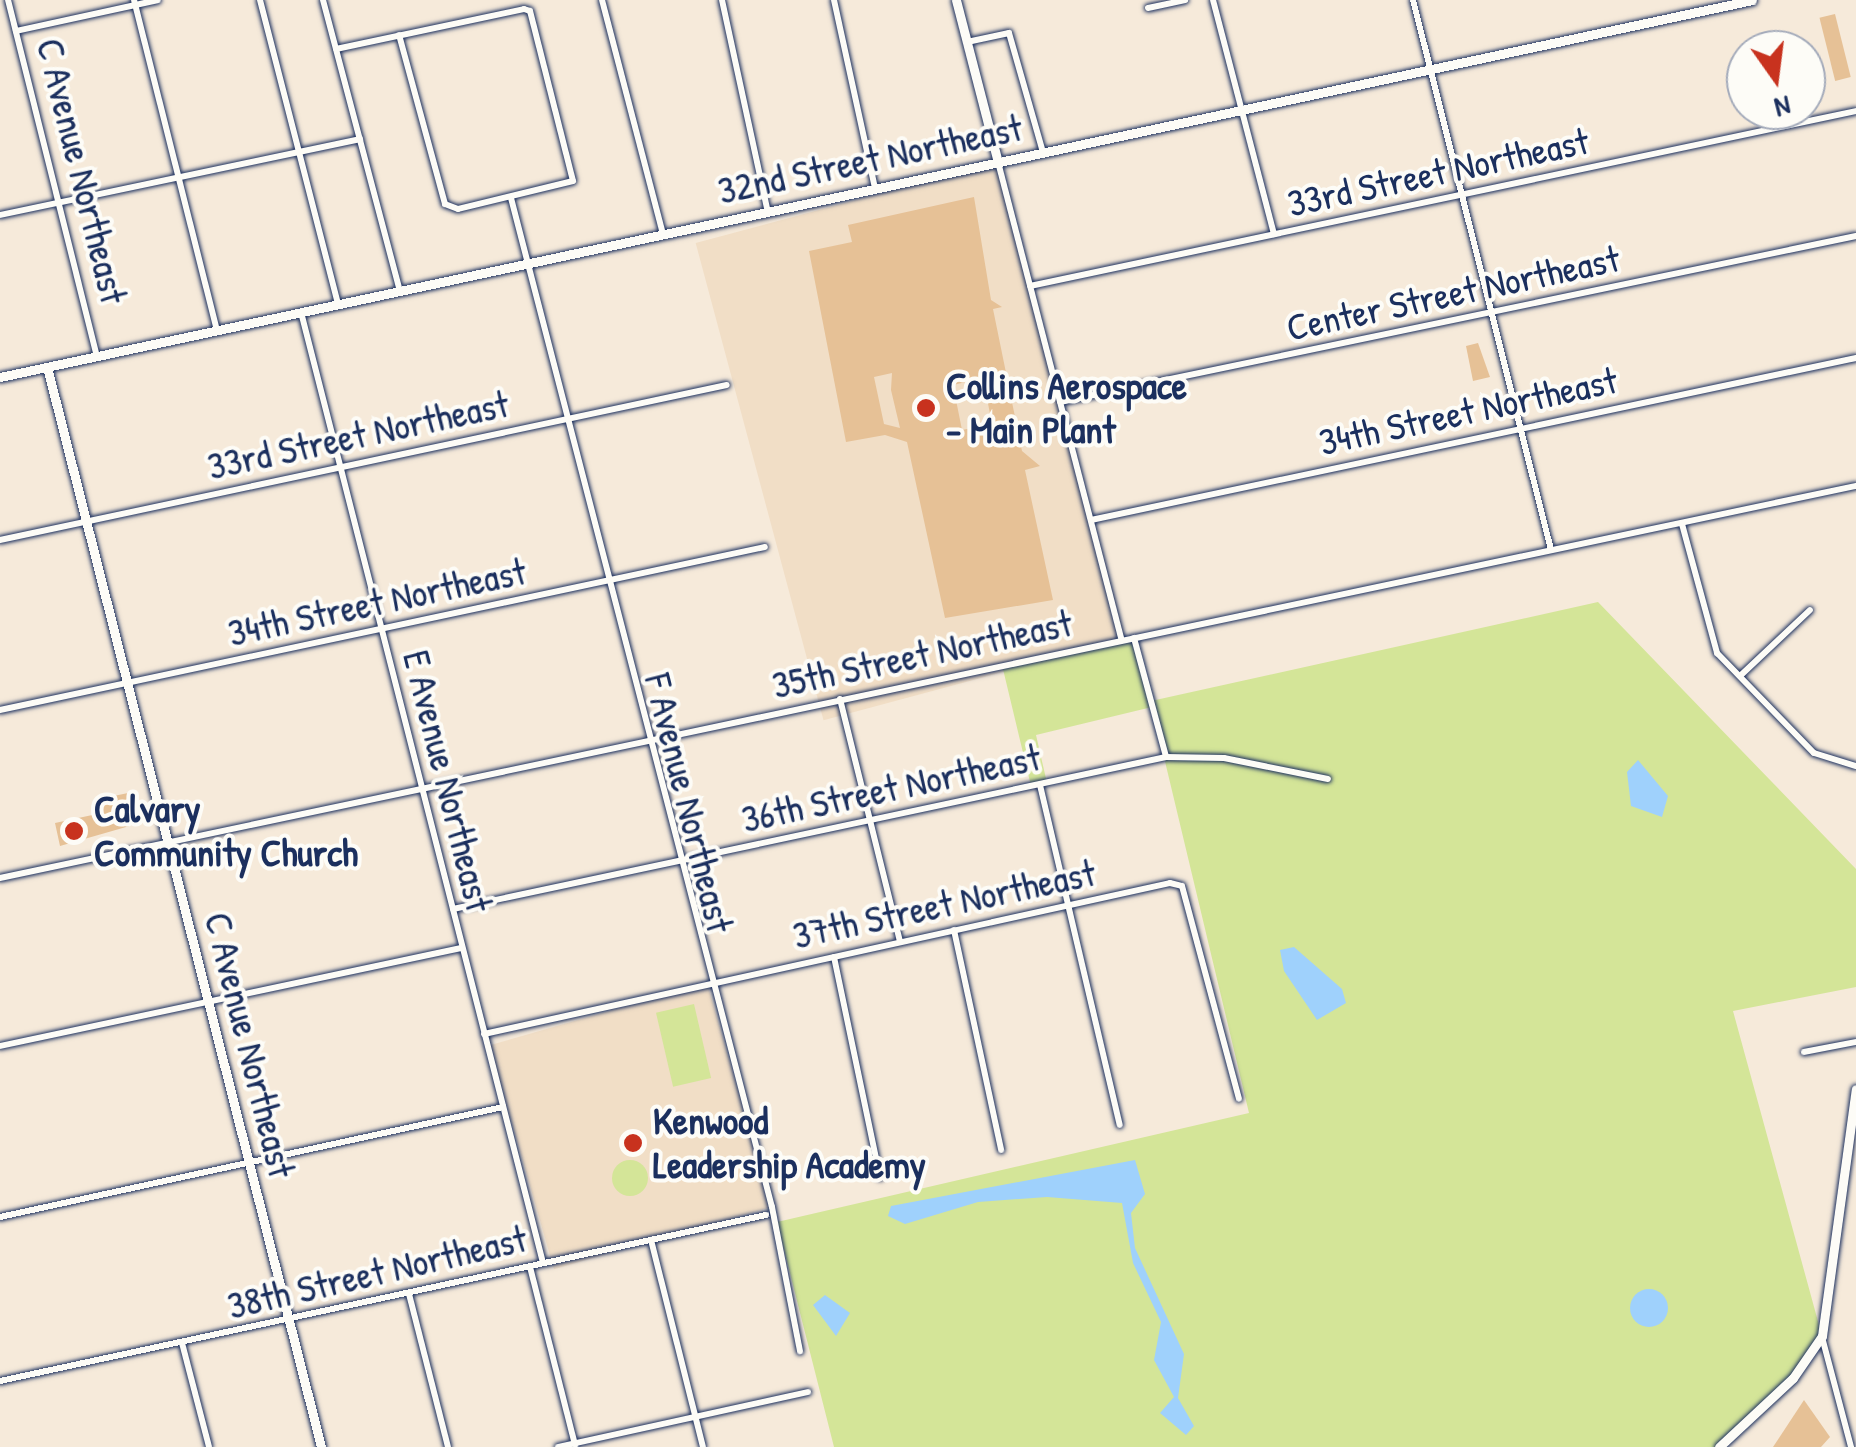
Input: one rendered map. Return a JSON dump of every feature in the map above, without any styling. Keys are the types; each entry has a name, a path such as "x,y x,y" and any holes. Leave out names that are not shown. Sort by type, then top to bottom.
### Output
{"main road":[{"path":"956,0 998,162"},
{"name":"32nd Street Northeast","path":"0,377 1752,0"},
{"name":"C Avenue Northeast","path":"48,367 321,1447"},
{"path":"1718,1447 1794,1378 1822,1336 1852,1152 1856,1089"}],"street":[{"name":"C Avenue Northeast","path":"8,0 97,356"},
{"path":"16,30 158,0"},
{"path":"260,0 338,304"},
{"path":"323,0 400,291"},
{"path":"602,0 663,234"},
{"path":"722,0 768,212"},
{"path":"834,0 875,188"},
{"path":"1148,8 1185,0"},
{"path":"1213,0 1274,234"},
{"path":"1414,0 1427,72 1551,550"},
{"path":"135,2 217,330"},
{"path":"336,48 530,10 573,181 511,198 445,204 399,36"},
{"path":"967,42 1010,32 1043,152"},
{"name":"33rd Street Northeast","path":"1030,286 1856,111"},
{"path":"0,216 360,139"},
{"path":"998,162 1122,640"},
{"name":"F Avenue Northeast","path":"511,198 800,1352"},
{"name":"Center Street Northeast","path":"1060,402 1856,236"},
{"name":"E Avenue Northeast","path":"301,312 543,1263"},
{"name":"34th Street Northeast","path":"1091,520 1856,358"},
{"name":"33rd Street Northeast","path":"0,540 728,385"},
{"name":"35th Street Northeast","path":"0,878 1856,486"},
{"path":"1682,524 1709,641 1814,752 1856,766"},
{"name":"34th Street Northeast","path":"0,710 766,547"},
{"path":"1740,676 1810,610"},
{"path":"1134,638 1166,757"},
{"path":"840,699 900,942"},
{"name":"36th Street Northeast","path":"452,909 1166,757 1224,758 1328,779"},
{"path":"1040,784 1072,906 1120,1125"},
{"name":"37th Street Northeast","path":"484,1034 954,930 1182,886 1239,1098"},
{"path":"954,930 1001,1150"},
{"path":"0,1046 462,948"},
{"path":"834,957 880,1176"},
{"path":"1804,1052 1856,1042"},
{"path":"0,1218 503,1107"},
{"name":"38th Street Northeast","path":"0,1382 766,1215"},
{"path":"651,1240 703,1447"},
{"path":"530,1267 576,1445"},
{"path":"408,1294 448,1447"},
{"path":"1822,1336 1851,1447"},
{"path":"182,1343 209,1447"},
{"path":"558,1447 808,1392"}],"shaded area":[{"path":"998,162 1126,639 824,720 696,243"},
{"name":"Kenwood Leadership Academy","path":"707,983 771,1207 554,1269 490,1045"}],"green space":[{"path":"1598,602 1856,869 1856,987 1733,1011 1822,1336 1813,1355 1719,1447 834,1447 777,1222 1249,1113 1152,707 1036,735 1047,783 1031,786 1002,665 1134,637 1151,701"},
{"path":"694,1004 711,1078 673,1087 656,1013"},
{"path":"630,1160 643,1165 648,1178 643,1191 630,1196 617,1191 612,1178 617,1165"}],"water":[{"path":"1638,760 1668,796 1662,817 1631,806 1627,772"},
{"path":"1294,947 1342,989 1346,1003 1317,1020 1284,971 1280,950"},
{"path":"1135,1160 1145,1194 1131,1213 1135,1248 1184,1354 1178,1398 1194,1426 1186,1435 1160,1413 1174,1397 1154,1360 1161,1322 1133,1263 1122,1203 1047,1197 978,1202 905,1224 888,1216 891,1206"},
{"path":"1649,1289 1662,1295 1668,1308 1662,1321 1649,1327 1636,1321 1630,1308 1636,1295"},
{"path":"825,1295 850,1313 836,1336 813,1305"}],"building":[{"path":"1835,14 1851,77 1835,81 1826,30 1822,30 1819,18"},
{"name":"Collins Aerospace - Main Plant","path":"974,197 991,300 1002,307 993,309 1022,451 1040,466 1025,470 1053,600 945,618 907,442 885,435 846,442 809,251 852,242 848,225","holes":["892,373 891,390 900,428 884,424 874,377","983,378 992,424 962,430 953,385"]},
{"path":"1478,343 1490,377 1473,381 1466,346"},
{"path":"133,792 140,823 60,846 55,823 97,814 94,800"},
{"path":"1804,1400 1830,1437 1821,1447 1773,1447"}],"place":[{"name":"Collins Aerospace - Main Plant","path":"926,408"},
{"name":"Calvary Community Church","path":"74,831"},
{"name":"Kenwood Leadership Academy","path":"633,1143"}]}
